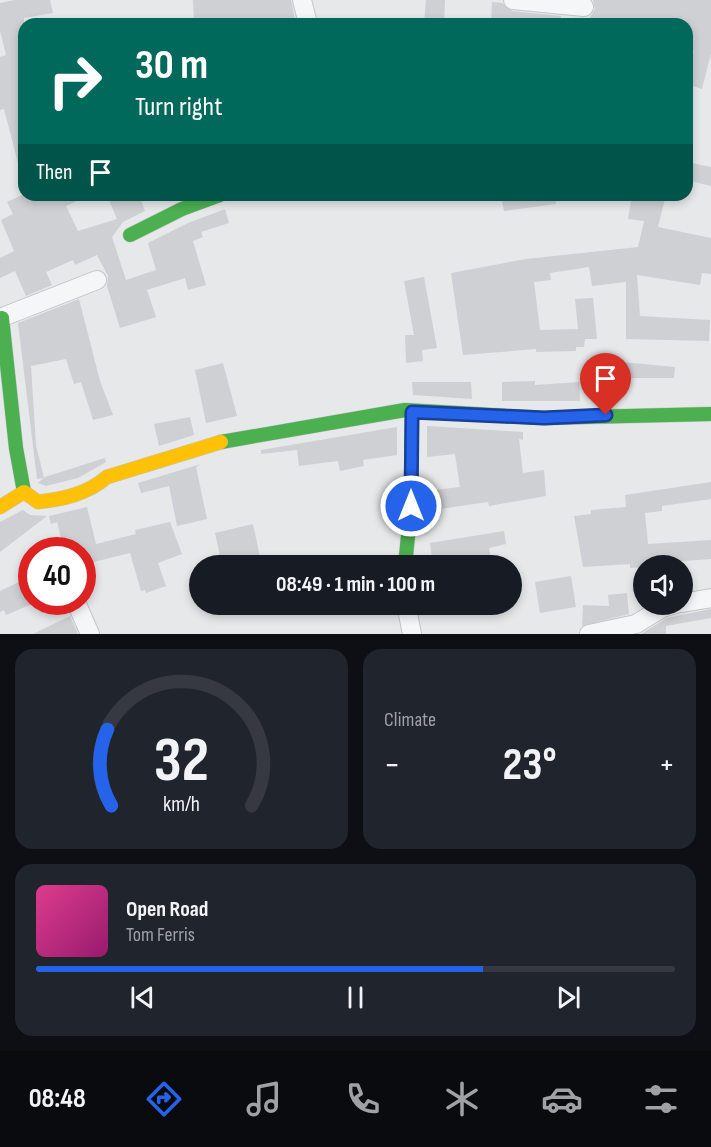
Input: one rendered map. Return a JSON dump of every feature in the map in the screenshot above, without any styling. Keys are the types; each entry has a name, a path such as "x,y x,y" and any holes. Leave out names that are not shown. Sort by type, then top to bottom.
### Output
{"street":[{"path":"302,0 306,18"},
{"path":"513,0 583,10"},
{"path":"130,235 182,209 204,201"},
{"path":"97,280 1,318 9,360 6,407 14,452 24,492 38,502 58,500 93,490 107,477 226,441 365,415 412,412 544,418 606,415 670,417 711,414"},
{"path":"406,555 411,506 412,412"},
{"path":"0,507 24,492"},
{"path":"693,601 711,598"},
{"path":"82,615 90,634"},
{"path":"408,615 412,634"},
{"path":"589,634 636,624 651,615"}],"building":[{"path":"14,0 50,0 53,13 18,18 18,163 4,109 0,110 0,57 6,55 0,31 0,3"},
{"path":"193,0 291,0 295,18 194,18"},
{"path":"426,0 445,0 444,18 424,18"},
{"path":"593,0 711,0 711,53 702,89 693,86 693,18 590,18 595,9"},
{"path":"492,2 502,3 512,11 561,16 561,18 491,18"},
{"path":"693,163 711,167 711,186 693,182"},
{"path":"18,197 18,201 77,201 66,206 78,231 117,219 110,201 141,201 145,211 123,222 112,237 126,280 156,270 148,243 188,223 225,209 229,223 201,232 203,237 193,241 206,285 188,290 185,278 147,290 156,317 120,328 107,286 108,276 97,255 75,265 73,260 46,272 52,285 26,296 15,271 0,278 0,258 14,251 1,220 13,214 7,202"},
{"path":"502,201 556,201 556,204 504,211"},
{"path":"631,201 664,201 658,227 711,238 711,274 702,273 700,285 637,275 640,316 710,320 709,341 626,339 626,282 592,286 589,267 550,273 551,280 534,282 540,330 578,329 575,299 593,298 597,339 585,339 584,347 576,347 576,351 536,352 536,349 463,355 451,273 526,259 638,247 644,221 628,219"},
{"path":"424,277 437,348 422,350 423,361 406,363 405,335 414,335 404,281"},
{"path":"79,299 100,381 113,415 93,420 81,382 74,384 66,359 31,366 36,445 44,478 37,479 18,323"},
{"path":"622,362 675,367 674,378 622,378"},
{"path":"223,363 237,416 206,423 195,370"},
{"path":"535,381 535,385 579,382 580,401 502,401 502,382"},
{"path":"412,382 471,382 472,399 413,395"},
{"path":"190,417 194,435 159,446 154,424"},
{"path":"427,426 523,432 523,440 519,439 523,473 544,470 546,496 489,506 488,502 426,511 426,491 460,487 455,454 427,457"},
{"path":"397,427 397,455 363,460 364,466 340,471 338,461 299,466 297,450 261,454 261,450"},
{"path":"105,458 106,462 78,478 46,486 38,483 45,477"},
{"path":"201,464 196,467 207,519 177,526 169,486 141,493 138,483"},
{"path":"711,482 711,499 662,506 662,511 645,513 648,544 711,540 711,559 693,560 693,555 633,555 633,568 630,568 630,564 583,567 574,516 591,514 591,510 626,507 625,495"},
{"path":"87,507 94,537 61,537 57,522 51,524 49,516"},
{"path":"23,510 30,515 47,516 0,552 0,522"},
{"path":"170,522 182,554 158,563 166,586 146,593 145,590 141,591 130,553 96,562 96,544 136,534 135,530"},
{"path":"253,524 260,555 220,555 215,533"},
{"path":"504,531 506,544 489,548 490,555 432,555 430,543"},
{"path":"571,576 576,607 540,613 535,582"},
{"path":"18,583 18,610 6,615 4,610 0,612 0,591"},
{"path":"627,593 629,614 582,626 583,605 609,606 608,595"},
{"path":"711,609 711,618 666,626 666,634 641,634 667,618 693,615 693,613"},
{"path":"70,616 78,634 33,634"}],"traffic: fast":[{"path":"130,235 182,209 204,201"},
{"path":"2,318 16,448 24,492"},
{"path":"221,442 405,410 544,418 711,414"},
{"path":"406,555 411,506 412,412"}],"traffic: slow":[{"path":"0,507 24,492 38,502 75,495 107,477 221,442"}],"route":[{"path":"411,506 412,412 544,418 606,415"}]}
